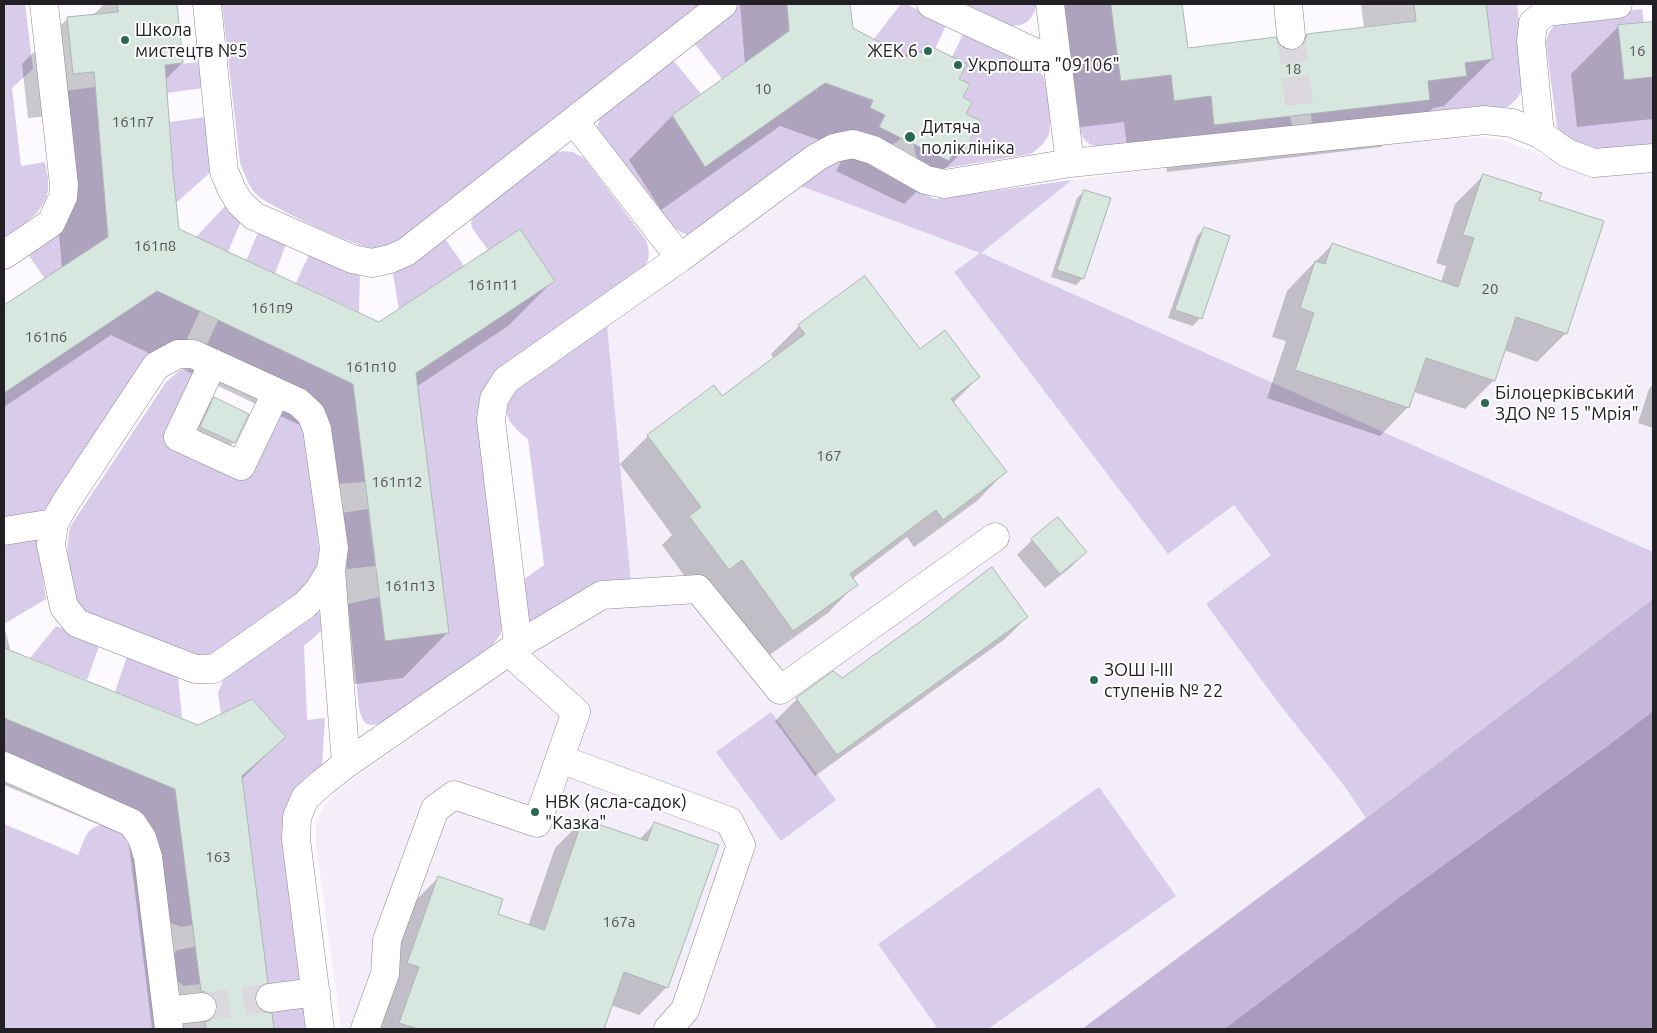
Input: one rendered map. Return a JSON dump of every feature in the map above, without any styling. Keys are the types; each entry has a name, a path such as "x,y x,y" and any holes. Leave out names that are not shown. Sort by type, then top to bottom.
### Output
{"lane":[{"path":"4,255 51,223 63,197 64,185 44,4"},
{"path":"207,4 224,171 240,203 254,216 352,259 372,262 390,259 406,252 723,4"},
{"path":"931,4 1058,63"},
{"path":"1050,4 1070,163"},
{"path":"1288,4 1292,36"},
{"path":"1540,134 1531,41 1533,23 1546,12 1618,4"},
{"path":"365,1029 385,974 387,940 435,809 454,795 537,823 576,712 514,648 491,420 494,400 506,380 680,258 816,157 834,148 853,144 866,148 926,180 945,184 1301,126 1485,120 1512,123 1540,134 1567,153 1594,162 1653,158"},
{"path":"574,121 680,258"},
{"path":"331,570 319,590 305,605 214,669 195,669 77,622 64,607 59,588 51,545 54,522 156,366 178,354 193,354 298,402 312,414 317,429 334,548 331,570 346,764"},
{"path":"213,363 178,437 241,466 276,393"},
{"path":"4,531 54,522"},
{"path":"320,1029 296,839 297,817 305,798 346,764 514,648 602,595 698,589 780,690 995,537"},
{"path":"560,758 729,821 741,845 686,1010 668,1029"},
{"path":"4,766 132,823 142,838 148,857 168,1020 202,1007"},
{"path":"270,998 316,992"}],"shaded area":[{"path":"4,4 25,4 33,69 12,88 21,166 45,162 48,191 41,208 35,215 4,238"},
{"path":"222,4 701,4 402,238 384,246 373,248 350,241 296,217 258,196 252,189 240,163"},
{"path":"739,4 787,4 789,31 722,79 694,43"},
{"path":"901,4 906,4 947,23 935,49 926,44 922,53 911,48 907,57 873,40"},
{"path":"960,4 1037,4 1032,17 1024,24 1014,26 992,20"},
{"path":"1064,4 1111,4 1121,81 1171,75 1174,101 1211,96 1215,125 1290,116 1293,130 1103,148 1090,144 1081,134"},
{"path":"1486,4 1517,4 1524,60 1524,81 1520,94 1508,107 1312,127 1311,114 1428,81 1467,75 1465,63 1493,59"},
{"path":"1642,9 1644,23 1619,25 1624,80 1653,77 1653,144 1589,149 1561,135 1557,127 1546,44 1551,29 1563,18"},
{"path":"964,32 1035,67 1043,76 1050,113 1049,134 1042,145 1031,154 934,170 919,161 915,154 914,144 949,161 956,147 966,151 980,121 966,114 972,102 963,97 970,85 959,79 966,64 952,57"},
{"path":"673,60 701,94 672,116 705,166 825,83 873,101 870,108 885,115 879,127 901,138 891,145 884,145 853,135 691,236 682,233 670,224 597,128 600,118"},
{"path":"202,62 203,88 167,93 165,65"},
{"path":"95,87 108,237 45,279 27,253 60,227 64,91"},
{"path":"206,117 212,171 176,203 170,122"},
{"name":"ЗОШ І-ІІІ ступенів № 22","path":"1480,137 1504,140 1584,173 1653,166 1653,599 1366,818 1082,1029 341,1029 316,843 316,821 326,803 344,786 526,656 602,609 633,606 607,325 798,185 980,253 1072,180 1355,144"},
{"path":"563,151 573,152 584,158 646,240 649,253 648,260 641,271 503,367 479,429 501,634 486,654 390,719 378,724 369,725 363,720 359,708 348,604 379,597 385,641 449,633 416,373 555,281 520,229 488,250 472,228 471,221 476,214 551,154"},
{"path":"851,157 867,162 935,199 1072,180 981,253 1653,552 1653,599 1366,818 1345,787 1277,701 1206,604 1271,555 1234,505 1168,554 954,272 980,253 798,185 834,161"},
{"path":"227,204 242,219 228,252 196,237"},
{"path":"259,230 287,241 275,274 246,261"},
{"path":"444,237 464,266 399,309 392,269"},
{"path":"310,252 360,274 359,312 296,283"},
{"path":"157,291 200,311 186,341 150,359 43,512 4,517 4,393"},
{"path":"218,320 353,384 365,482 335,484 330,436 204,351"},
{"path":"607,325 631,583 530,623 525,616 523,580 544,565 528,439 511,423 508,418 508,406 515,391"},
{"path":"198,369 165,442 245,479 279,407 297,415 307,437 320,559 314,576 305,591 222,652 195,656 85,615 77,606 72,595 68,576 67,555 70,527 166,382 180,370"},
{"path":"368,509 375,566 347,569 341,513"},
{"path":"37,535 46,599 4,624 4,541"},
{"path":"1653,599 1653,711 1606,747 1405,893 1224,1029 1082,1029 1366,818"},
{"path":"315,612 321,614 325,625 304,646 307,720 325,718 322,765 316,772 305,778 297,789 302,980 268,985 242,776 286,737 252,699 221,714 218,693 224,678"},
{"path":"56,626 100,644 87,680 30,658"},
{"path":"127,656 178,677 182,718 115,692"},
{"path":"1653,711 1653,1029 1224,1029 1405,893"},
{"path":"771,712 836,800 781,841 716,752"},
{"path":"4,718 175,789 193,925 181,927 171,923 163,913 158,843 151,827 4,756"},
{"path":"1099,787 1176,896 988,1029 938,1029 878,944"},
{"path":"4,824 78,855 84,839 94,827 109,826 118,830 128,839 135,852 156,1029 4,1029"},
{"path":"195,947 200,984 184,986 173,979 171,960 177,950"},
{"path":"307,1002 310,1029 274,1029 271,1007"}],"building":[{"path":"117,4 177,4 183,63 165,65 179,229 379,322 520,229 555,281 416,373 449,633 385,641 353,384 157,291 4,393 4,305 108,237 94,72 73,74 67,17 118,12"},
{"path":"787,4 850,4 853,28 907,57 911,48 922,53 926,44 967,64 959,79 970,84 963,97 972,102 966,114 980,120 965,151 956,147 949,161 901,138 879,127 885,115 870,108 873,100 825,83 705,167 672,115 789,31"},
{"path":"1111,4 1182,4 1188,48 1276,37 1284,49 1292,51 1305,42 1307,34 1416,21 1414,4 1486,4 1493,59 1465,63 1467,76 1428,81 1430,100 1214,125 1211,96 1174,101 1171,75 1121,81"},
{"path":"1653,22 1653,77 1624,80 1618,25"},
{"path":"1483,174 1542,193 1539,200 1604,221 1567,334 1516,317 1495,381 1426,358 1409,408 1295,370 1314,313 1300,308 1315,261 1325,264 1332,243 1458,287 1474,238 1463,235"},
{"path":"1084,190 1111,198 1084,279 1057,270"},
{"path":"1204,227 1230,236 1202,319 1175,310"},
{"path":"865,276 920,349 945,330 980,377 951,399 1007,472 943,520 936,510 850,574 858,585 793,631 742,560 729,570 689,516 701,507 647,435 714,385 722,396 805,334 798,325"},
{"path":"214,397 249,414 235,443 200,427"},
{"path":"1058,517 1087,552 1060,574 1031,539"},
{"path":"992,567 1028,617 837,755 796,698 833,671 842,678"},
{"path":"4,648 198,725 252,699 286,737 242,776 268,983 260,986 256,992 255,1000 258,1008 264,1012 272,1013 274,1029 206,1029 205,1022 211,1020 216,1014 217,1005 215,998 209,993 201,991 175,789 4,718"},
{"path":"583,819 647,841 654,822 719,845 668,988 624,972 604,1029 418,1029 399,1023 419,967 407,963 438,876 503,899 498,914 544,930"}],"tunnel":[{"path":"1291,35 1300,115"},
{"path":"202,1007 270,998"}],"place":[{"name":"Школа мистецтв №5","path":"125,40"},
{"name":"ЖЕК 6","path":"928,51"},
{"name":"Укрпошта \"09106\"","path":"958,65"},
{"name":"Дитяча поліклініка","path":"910,137"},
{"name":"Білоцерківський ЗДО № 15 \"Мрія\"","path":"1485,403"},
{"name":"ЗОШ І-ІІІ ступенів № 22","path":"1094,680"},
{"name":"НВК (ясла-садок) \"Казка\"","path":"535,812"}]}
